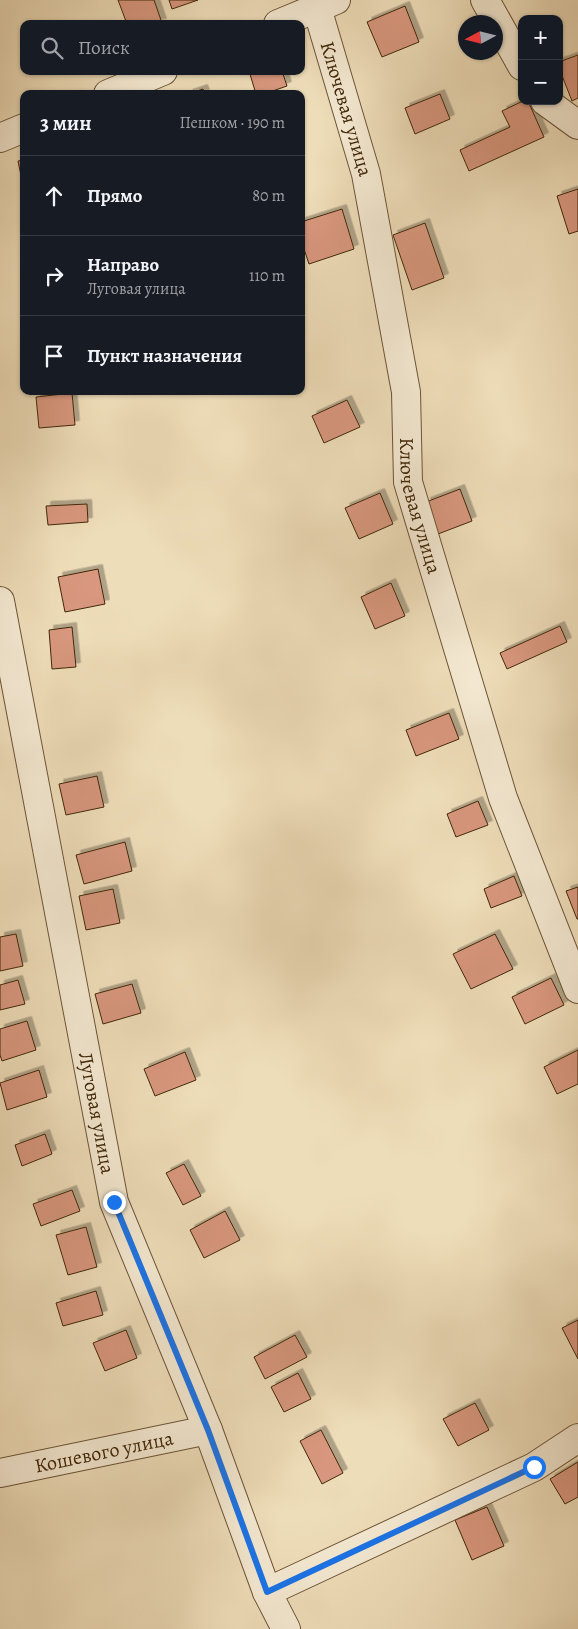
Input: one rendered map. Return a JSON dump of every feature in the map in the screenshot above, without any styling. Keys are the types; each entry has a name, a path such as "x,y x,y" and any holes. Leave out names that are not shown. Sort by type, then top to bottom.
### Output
{"street":[{"path":"485,0 519,60"},
{"path":"288,20 326,4"},
{"name":"Ключевая улица","path":"326,4 366,174 406,392 408,482 503,798 578,989"},
{"path":"118,90 153,75"},
{"path":"550,105 578,125"},
{"path":"0,138 20,130"},
{"name":"Луговая улица","path":"0,601 114,1202 208,1430 267,1592 286,1629"},
{"name":"Кошевого улица","path":"0,1473 208,1430"},
{"path":"267,1592 534,1467 578,1438"}],"building":[{"path":"118,0 154,0 161,20 126,20"},
{"path":"169,0 198,0 172,9"},
{"path":"405,6 419,42 382,57 367,22"},
{"path":"578,55 578,98 572,101 563,78 563,61"},
{"path":"250,75 283,75 287,86 276,90 255,90"},
{"path":"440,94 450,119 415,134 405,108"},
{"path":"518,103 518,105 530,105 544,137 469,171 460,150 510,127 502,111"},
{"path":"578,189 578,231 569,234 557,196"},
{"path":"342,209 354,249 309,264 305,252 305,221"},
{"path":"425,223 444,278 412,290 393,235"},
{"path":"72,395 75,425 39,428 36,397"},
{"path":"347,400 360,427 324,443 312,416"},
{"path":"460,489 472,521 438,534 426,502"},
{"path":"380,493 393,524 359,539 345,508"},
{"path":"87,504 88,522 48,525 46,506"},
{"path":"98,569 105,604 65,612 58,577"},
{"path":"391,583 405,616 375,629 361,597"},
{"path":"560,626 567,642 507,669 500,653"},
{"path":"72,627 76,667 52,669 49,630"},
{"path":"449,713 459,739 416,756 406,730"},
{"path":"97,776 104,807 66,815 59,784"},
{"path":"478,801 488,825 456,837 447,814"},
{"path":"125,842 132,871 84,884 76,855"},
{"path":"514,876 522,896 491,908 484,889"},
{"path":"578,887 578,919 577,919 566,891"},
{"path":"113,889 120,923 86,930 79,896"},
{"path":"16,934 23,966 0,971 0,937"},
{"path":"495,934 513,969 471,989 453,954"},
{"path":"551,978 564,1005 525,1024 512,997"},
{"path":"18,980 25,1004 0,1010 0,985"},
{"path":"132,984 141,1013 103,1024 95,994"},
{"path":"27,1021 36,1050 2,1061 0,1055 0,1029"},
{"path":"578,1050 578,1084 557,1094 544,1067"},
{"path":"185,1052 196,1080 155,1096 144,1069"},
{"path":"39,1070 47,1097 7,1110 0,1083"},
{"path":"45,1134 52,1154 22,1166 15,1145"},
{"path":"184,1164 201,1196 183,1205 166,1173"},
{"path":"72,1190 80,1211 41,1226 33,1204"},
{"path":"225,1211 240,1240 204,1258 190,1230"},
{"path":"86,1227 97,1267 68,1275 56,1235"},
{"path":"96,1291 103,1315 63,1326 56,1303"},
{"path":"578,1320 578,1359 562,1328"},
{"path":"126,1330 137,1358 105,1371 93,1343"},
{"path":"295,1335 307,1357 265,1379 254,1357"},
{"path":"298,1373 311,1399 284,1412 271,1387"},
{"path":"475,1403 489,1430 458,1446 443,1419"},
{"path":"321,1430 343,1473 322,1484 300,1441"},
{"path":"578,1462 578,1497 565,1504 550,1479"},
{"path":"487,1507 504,1546 472,1560 455,1520"}],"route":[{"path":"114,1202 208,1430 267,1592 534,1467"}]}
